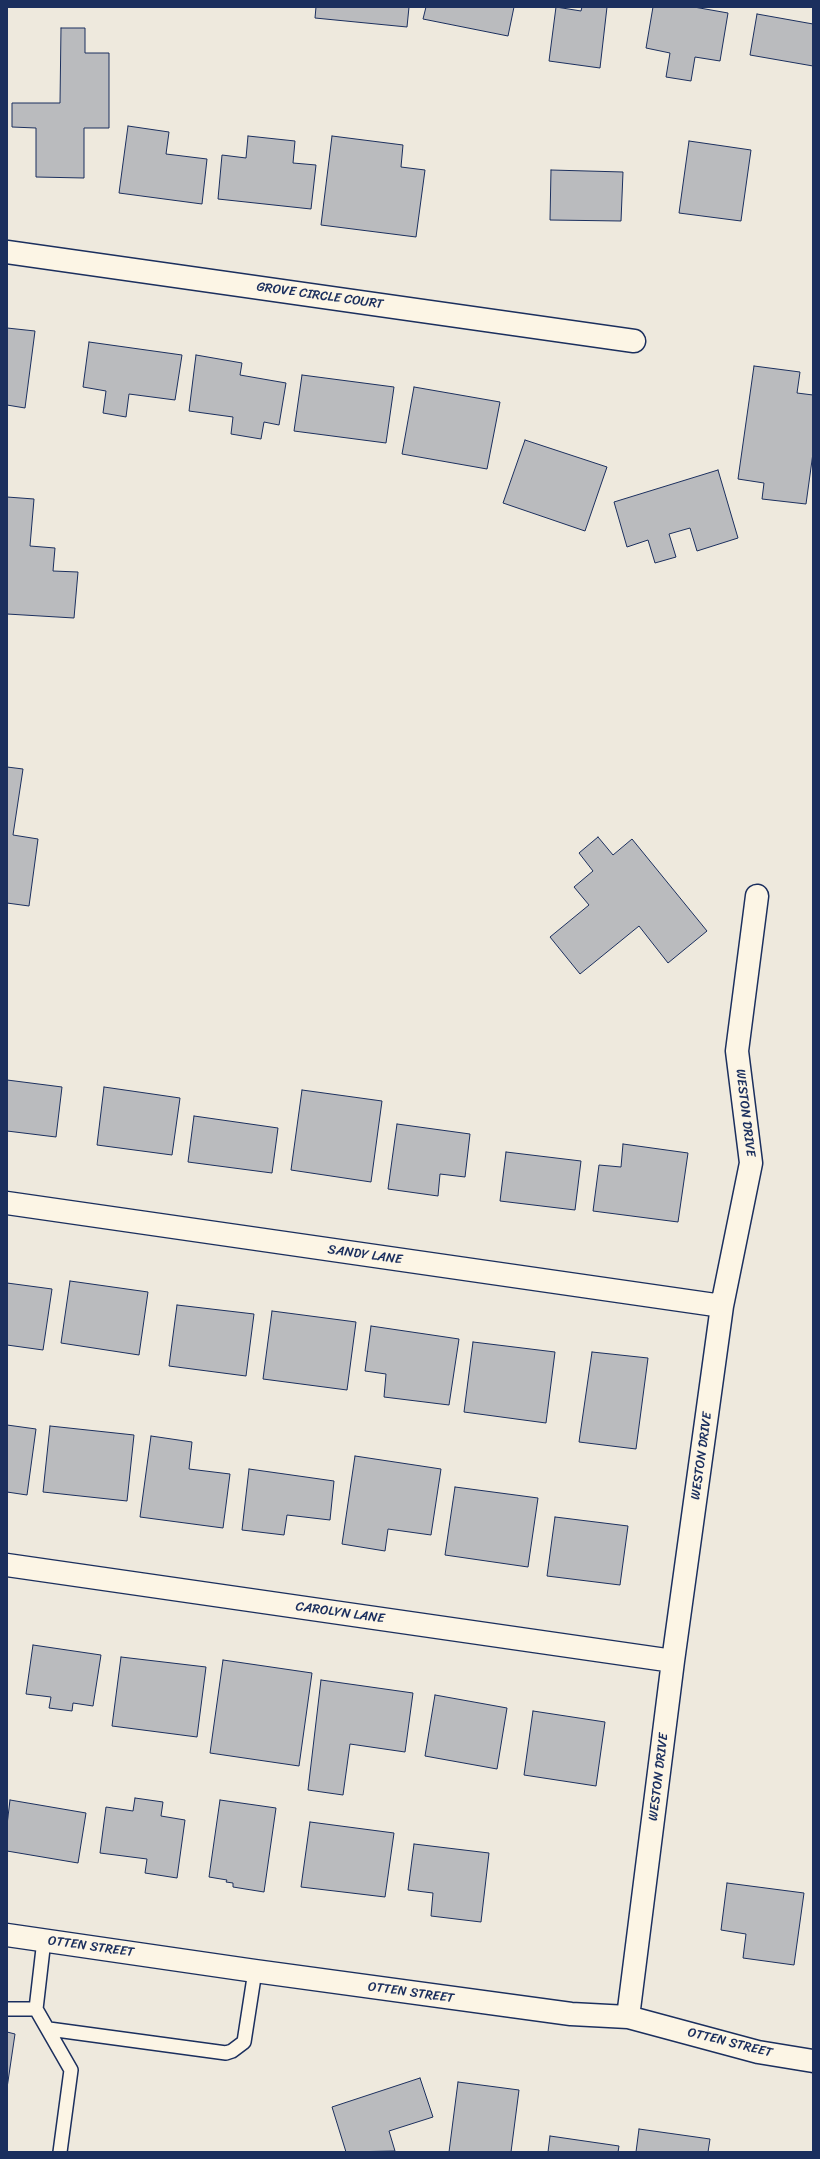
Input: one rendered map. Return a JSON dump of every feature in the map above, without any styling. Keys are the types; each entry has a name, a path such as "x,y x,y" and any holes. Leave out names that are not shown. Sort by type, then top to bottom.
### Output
{"street":[{"name":"GROVE CIRCLE COURT","path":"7,252 634,341"},
{"name":"WESTON DRIVE","path":"628,2018 673,1661 722,1306 751,1163 737,1051 757,896"},
{"name":"SANDY LANE","path":"7,1203 722,1306"},
{"name":"CAROLYN LANE","path":"7,1565 673,1661"},
{"name":"OTTEN STREET","path":"7,1934 255,1971 571,2014 628,2018 758,2052 813,2061"}],"lane":[{"path":"44,1940 36,2009 71,2070 60,2152"},
{"path":"48,2029 226,2053 232,2052 244,2042 255,1971"},
{"path":"7,2009 36,2009"}],"building":[{"path":"316,7 409,7 407,27 315,18"},
{"path":"426,7 514,7 508,36 423,19"},
{"path":"556,7 581,11 582,7 607,7 600,68 549,61"},
{"path":"653,7 694,7 728,13 720,61 695,57 691,81 666,77 670,53 646,48"},
{"path":"757,14 813,24 813,66 750,55"},
{"path":"61,28 85,28 85,53 109,53 109,128 84,128 84,178 36,177 36,128 12,127 12,103 60,103"},
{"path":"128,126 169,132 166,154 207,159 202,204 119,193"},
{"path":"248,136 295,141 293,163 316,165 311,209 218,199 222,155 246,158"},
{"path":"332,136 403,145 401,167 425,170 416,237 321,225"},
{"path":"689,141 751,150 741,221 679,213"},
{"path":"551,170 623,172 621,221 550,220"},
{"path":"7,328 35,331 25,408 7,405"},
{"path":"89,342 182,355 175,400 129,394 126,417 103,413 106,391 83,387"},
{"path":"196,355 242,363 240,375 286,383 279,425 264,422 261,439 231,434 233,417 189,411"},
{"path":"754,366 800,372 797,393 813,395 813,453 806,504 762,499 764,483 738,479"},
{"path":"302,375 394,387 386,443 294,431"},
{"path":"414,387 500,402 487,469 402,454"},
{"path":"525,440 607,467 585,531 503,503"},
{"path":"718,470 738,538 697,551 690,528 669,534 676,557 655,563 648,540 627,547 614,502"},
{"path":"7,497 34,499 30,546 55,548 53,571 78,572 74,618 7,614"},
{"path":"7,767 23,769 13,835 38,839 29,906 7,903"},
{"path":"598,837 613,855 632,839 707,931 668,963 639,926 580,974 550,937 589,905 574,887 593,871 579,853"},
{"path":"7,1080 62,1087 56,1137 7,1131"},
{"path":"104,1087 180,1098 172,1155 97,1145"},
{"path":"302,1090 382,1101 371,1182 291,1170"},
{"path":"194,1116 278,1128 272,1173 188,1162"},
{"path":"397,1124 470,1134 465,1177 440,1174 438,1196 388,1189"},
{"path":"623,1144 688,1153 678,1222 593,1211 599,1165 621,1167"},
{"path":"506,1152 581,1161 575,1210 500,1201"},
{"path":"70,1281 148,1292 139,1355 61,1343"},
{"path":"7,1283 52,1289 43,1350 7,1345"},
{"path":"177,1305 254,1314 246,1376 169,1366"},
{"path":"272,1311 356,1322 347,1390 263,1379"},
{"path":"371,1326 459,1339 449,1405 384,1397 386,1374 365,1371"},
{"path":"473,1342 555,1352 546,1423 464,1412"},
{"path":"592,1352 648,1358 636,1449 579,1442"},
{"path":"7,1425 36,1429 27,1495 7,1492"},
{"path":"50,1426 134,1435 127,1501 43,1492"},
{"path":"151,1436 192,1442 189,1469 230,1474 223,1528 140,1517"},
{"path":"355,1456 441,1469 431,1535 388,1529 385,1551 342,1544"},
{"path":"249,1469 334,1481 330,1520 287,1515 284,1535 242,1530"},
{"path":"455,1487 538,1498 528,1567 445,1555"},
{"path":"555,1517 628,1526 620,1585 547,1576"},
{"path":"33,1645 101,1655 93,1706 73,1703 72,1711 49,1708 51,1697 26,1694"},
{"path":"121,1657 206,1667 197,1737 112,1726"},
{"path":"223,1660 312,1673 299,1766 210,1753"},
{"path":"321,1680 413,1693 405,1752 350,1744 343,1795 308,1790"},
{"path":"435,1695 507,1708 497,1769 425,1756"},
{"path":"533,1711 605,1722 596,1786 524,1775"},
{"path":"135,1798 163,1802 161,1816 185,1820 177,1878 145,1873 147,1859 100,1853 106,1807 133,1811"},
{"path":"10,1800 86,1813 78,1863 7,1851 7,1825"},
{"path":"220,1800 276,1808 264,1892 233,1887 233,1883 226,1882 227,1880 209,1877"},
{"path":"310,1822 394,1833 385,1897 301,1887"},
{"path":"414,1844 489,1853 481,1922 431,1916 433,1893 408,1890"},
{"path":"727,1883 804,1893 794,1965 743,1958 746,1934 721,1930"},
{"path":"7,2032 15,2034 7,2088"},
{"path":"420,2078 433,2117 389,2131 395,2151 346,2152 332,2107"},
{"path":"458,2082 519,2090 511,2152 449,2152"},
{"path":"639,2129 710,2139 708,2152 636,2152"},
{"path":"550,2136 619,2146 618,2152 548,2152"}]}
